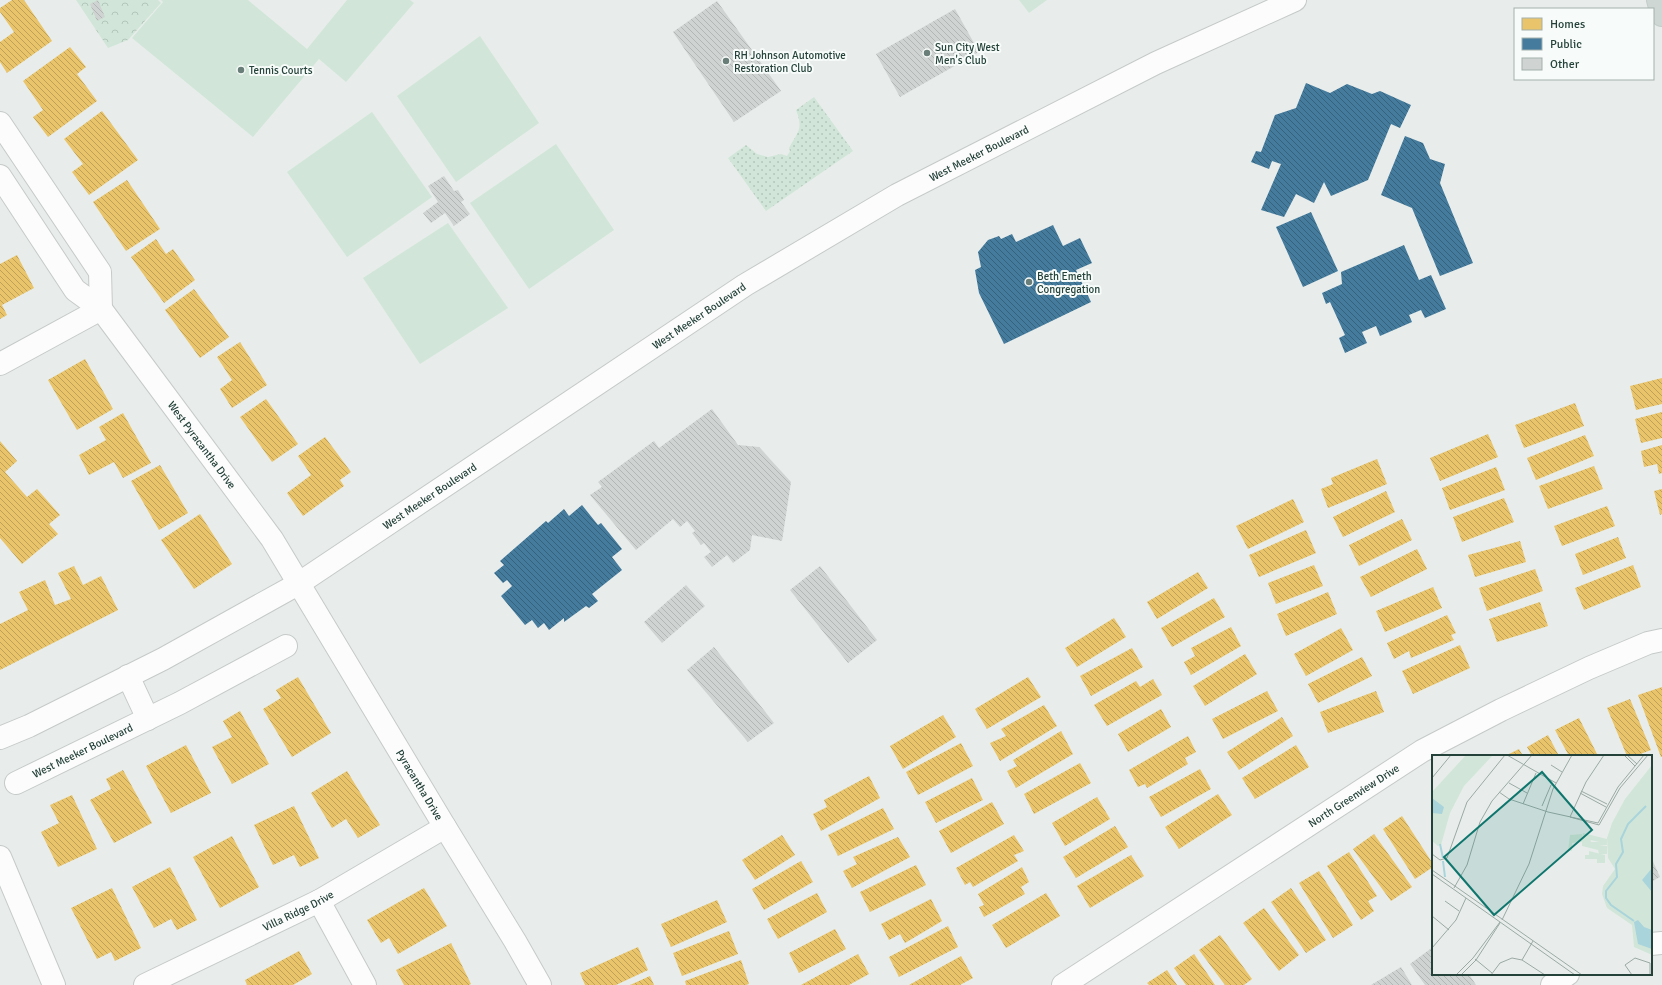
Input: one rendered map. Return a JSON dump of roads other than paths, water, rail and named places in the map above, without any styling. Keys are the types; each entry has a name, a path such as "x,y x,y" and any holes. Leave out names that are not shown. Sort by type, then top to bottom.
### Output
{"main road":[{"path":"1658,0 1662,15"}],"street":[{"name":"West Meeker Boulevard","path":"0,738 29,726 164,659 298,584 745,285 897,195 1156,63 1295,0"},
{"path":"0,122 7,147 100,272 101,309 0,364"},
{"name":"West Pyracantha Drive","path":"0,176 75,290 101,309 272,539 298,584"},
{"name":"Pyracantha Drive","path":"298,584 363,688 540,985"},
{"name":"North Greenview Drive","path":"1063,985 1422,751 1501,710 1589,668 1648,643 1662,640"},
{"name":"West Meeker Boulevard","path":"16,783 148,719 286,646"},
{"path":"128,676 148,719"},
{"name":"Villa Ridge Drive","path":"145,985 319,901 445,827"},
{"path":"0,857 54,985"},
{"path":"319,901 364,985"},
{"path":"1652,944 1662,943"},
{"path":"1552,985 1567,975"}],"place":[{"name":"Sun City West Men's Club","path":"927,53"},
{"name":"RH Johnson Automotive Restoration Club","path":"726,61"},
{"name":"Tennis Courts","path":"241,70"},
{"name":"Beth Emeth Congregation","path":"1029,282"}]}
